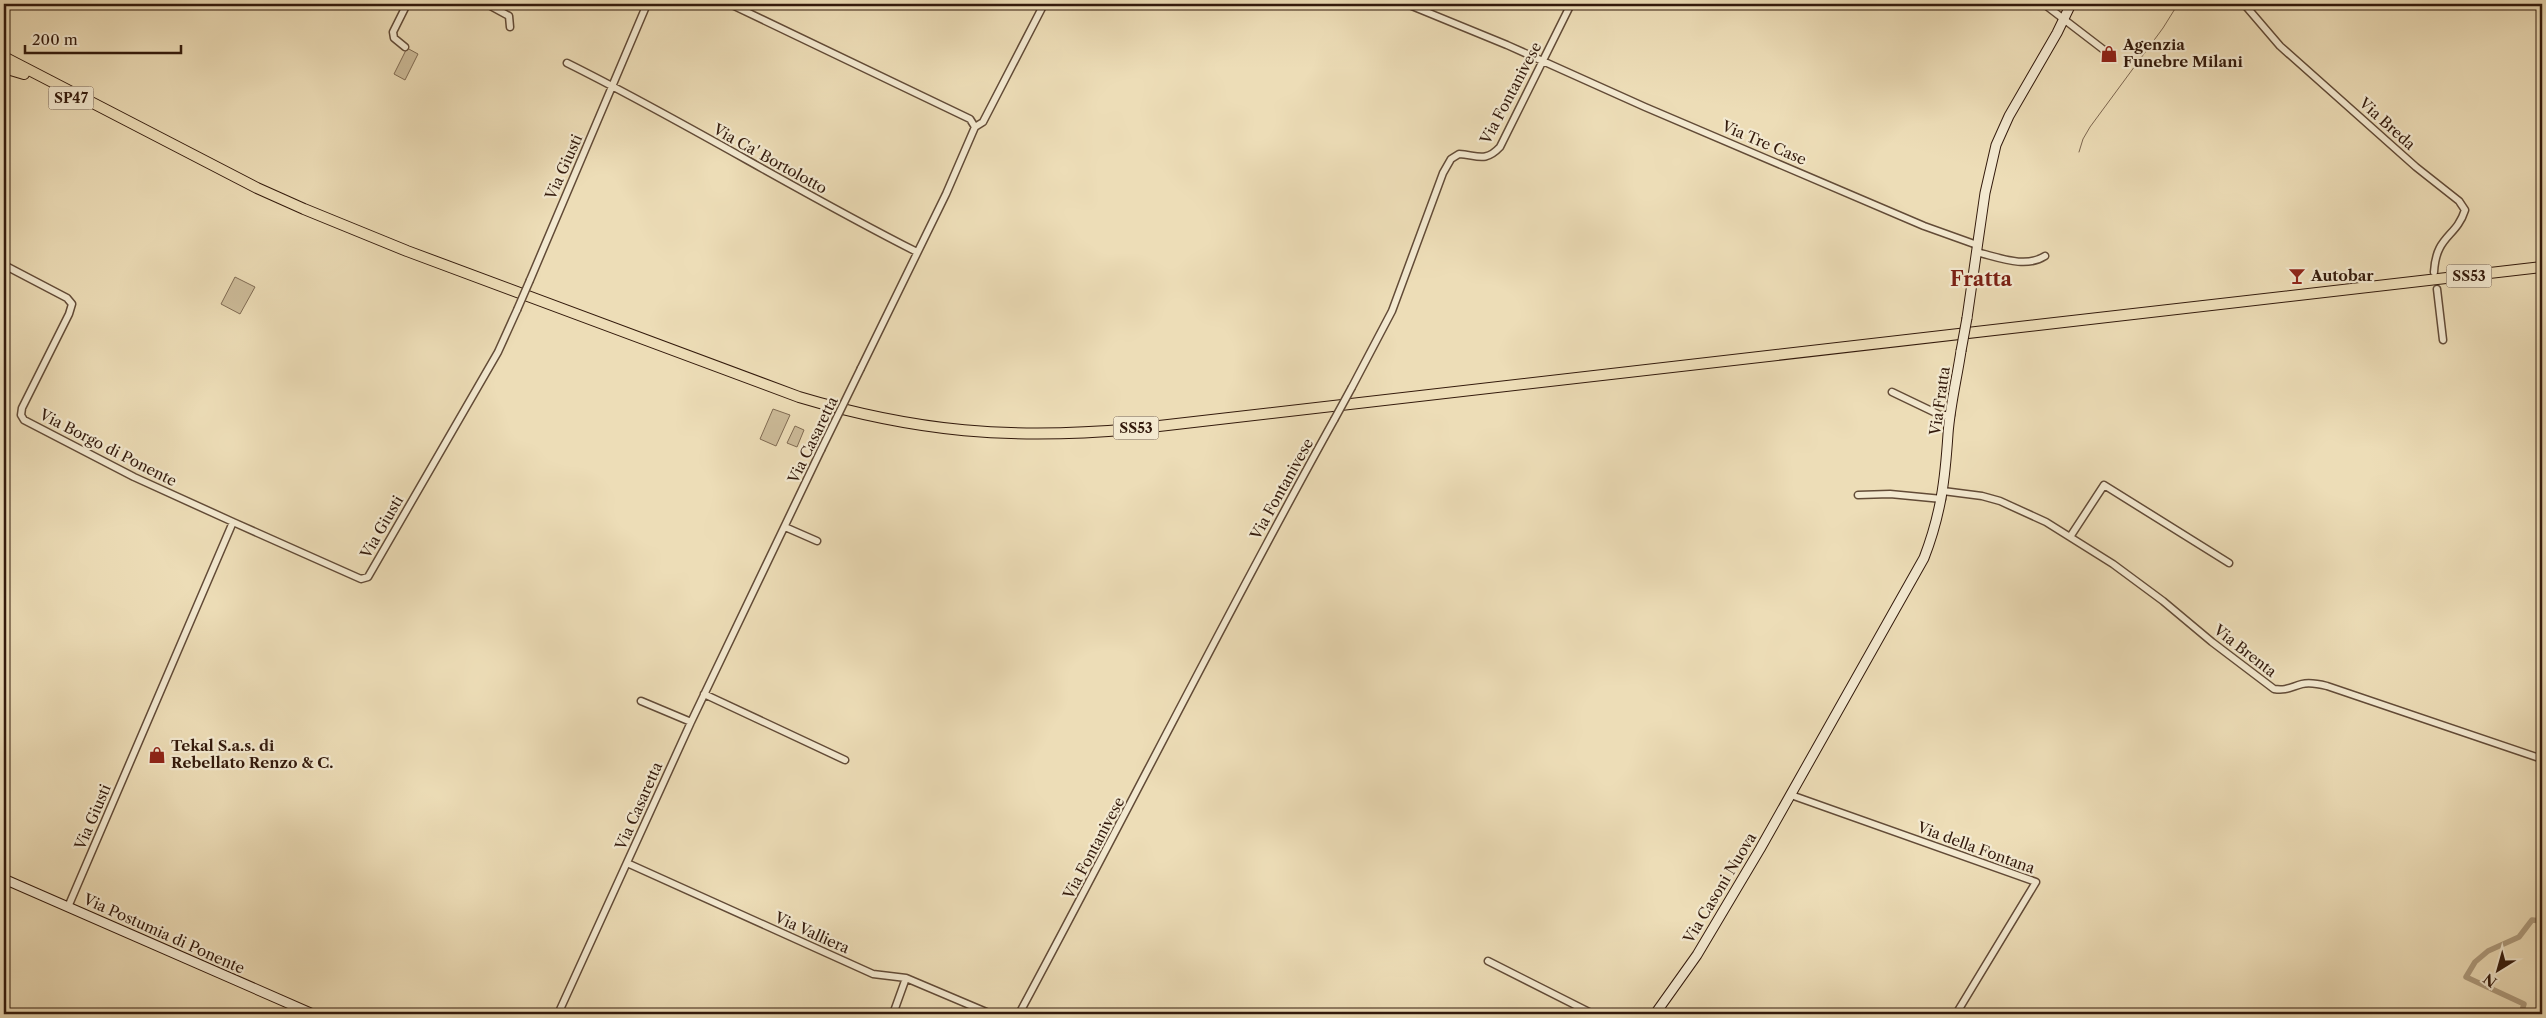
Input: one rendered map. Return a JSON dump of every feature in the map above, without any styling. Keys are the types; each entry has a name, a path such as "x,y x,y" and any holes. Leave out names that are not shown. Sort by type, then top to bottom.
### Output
{"highway":[{"name":"SP47","path":"4,52 88,101"},
{"name":"SS53","path":"4,57 256,188 352,229 799,398 867,416 959,432 1005,434 1086,433 1133,429 2542,267"},
{"name":"SP47","path":"4,68 24,74 92,108 139,128"}],"main road":[{"name":"Via Fratta","path":"1803,773 1924,558 1936,526 1988,176 1996,145 2009,116 2071,4"},
{"name":"Via Casoni Nuova","path":"1655,1014 1696,955 1803,773"},
{"name":"Via Postumia di Ponente","path":"4,879 312,1014"}],"street":[{"path":"405,47 394,38 392,32 407,4"},
{"path":"488,4 509,16 510,27"},
{"name":"Via Giusti","path":"68,907 233,522 361,579 368,577 498,352 647,4"},
{"path":"730,4 970,119 975,127"},
{"name":"Via Casaretta","path":"558,1014 704,694 946,194 974,135 975,127 983,122 1044,4"},
{"name":"Via Tre Case","path":"1407,4 1977,249 2024,262 2036,262 2045,256"},
{"name":"Via Fontanivese","path":"1019,1014 1065,930 1235,601 1392,311 1443,173 1451,159 1459,154 1480,158 1492,156 1496,152 1571,4"},
{"path":"2044,4 2104,50"},
{"name":"Via Breda","path":"2244,4 2280,46 2416,167 2460,201 2465,210 2462,221 2441,242 2435,257 2434,272"},
{"name":"Via Ca' Bortolotto","path":"567,63 612,85 783,182 917,252"},
{"name":"Via Borgo di Ponente","path":"4,265 67,298 72,304 69,314 22,408 21,415 24,420 134,478 233,522"},
{"path":"2437,288 2443,340"},
{"path":"1892,392 1932,412 1951,415"},
{"path":"2070,537 2104,485 2229,563"},
{"name":"Via Brenta","path":"1858,495 1942,495 2000,501 2046,522 2070,537 2163,601 2219,648 2274,689 2286,690 2301,684 2312,683 2327,686 2542,758"},
{"path":"785,527 817,542"},
{"path":"704,694 846,760"},
{"path":"641,701 691,722"},
{"name":"Via della Fontana","path":"1791,795 2036,882 1956,1014"},
{"name":"Via Valliera","path":"627,863 873,974 906,978 991,1014"},
{"path":"1488,962 1593,1014"},
{"path":"893,1014 906,978"}],"shaded area":[{"path":"407,48 418,54 405,80 394,74"},
{"path":"235,277 255,287 240,314 221,304"},
{"path":"773,409 790,415 776,446 760,439"},
{"path":"795,426 804,430 797,447 787,443"}],"waterway":[{"path":"2079,152 2083,139 2090,127 2163,28 2178,4"},
{"path":"2521,1014 2524,1004 2466,977 2475,962 2488,951 2519,937 2532,920 2542,921"}],"place":[{"name":"Agenzia Funebre Milani","path":"2109,54"},
{"name":"Autobar","path":"2297,276"},
{"name":"Tekal S.a.s. di Rebellato Renzo & C.","path":"157,755"}],"district":[{"name":"Fratta","path":"1981,279"}]}
